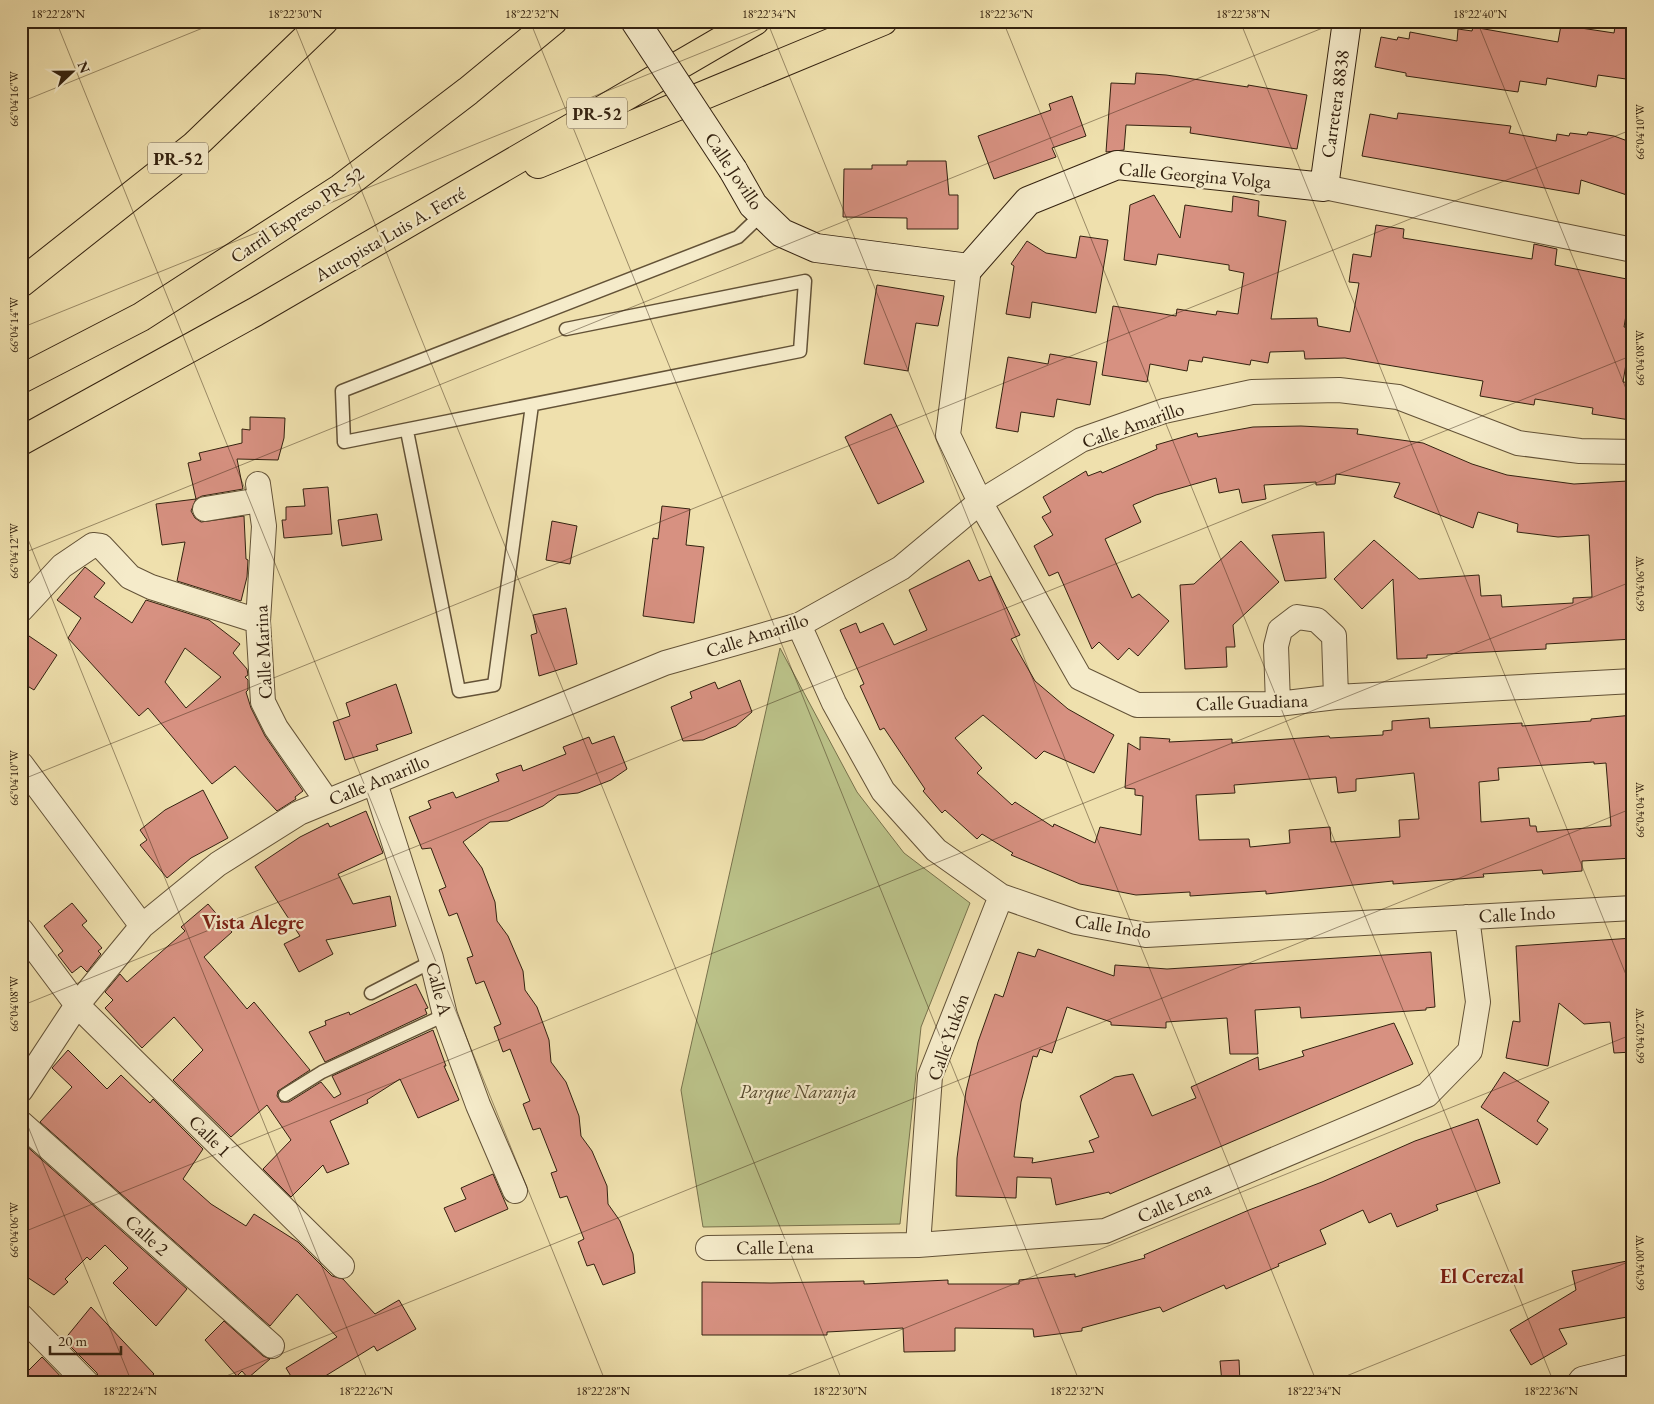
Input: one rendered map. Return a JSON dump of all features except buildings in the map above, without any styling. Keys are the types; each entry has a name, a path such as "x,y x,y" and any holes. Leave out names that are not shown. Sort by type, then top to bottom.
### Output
{"highway":[{"name":"PR-52","path":"21,283 194,146 324,21"},
{"name":"Carril Expreso PR-52","path":"21,379 141,317 341,188 468,91 553,21"},
{"name":"Autopista Luis A. Ferré","path":"21,441 255,312 755,21"},
{"path":"440,204 883,21"}],"street":[{"name":"Calle Jovillo","path":"636,21 753,205 782,233 816,248 969,268"},
{"name":"Carretera 8838","path":"1324,187 1347,21"},
{"name":"Calle Georgina Volga","path":"969,268 1028,201 1117,165 1324,187 1633,250"},
{"path":"969,268 948,435 980,502"},
{"name":"Calle Amarillo","path":"21,1090 77,1005 142,926 218,864 299,813 665,664 799,625 901,568 980,502 1081,440 1164,411 1252,392 1339,390 1398,397 1518,443 1580,451 1633,452"},
{"name":"Calle Marina","path":"205,509 259,492 264,535 258,621 263,702 276,728 328,801"},
{"name":"Calle Guadiana","path":"980,502 1080,678 1138,705 1278,704 1336,697 1633,681"},
{"path":"21,610 62,566 93,545 101,546 130,577 151,587 258,621"},
{"path":"1278,704 1276,646 1280,630 1297,617 1318,620 1334,636 1336,697"},
{"name":"Calle Indo","path":"799,625 834,703 884,791 936,850 1000,896 1076,922 1146,934 1633,908"},
{"path":"21,764 142,926"},
{"name":"Calle A","path":"375,783 431,962 445,1015 478,1105 515,1191"},
{"name":"Calle Yukón","path":"918,1245 930,1076 1000,896"},
{"name":"Calle Lena","path":"708,1248 918,1245 1105,1231 1427,1095 1470,1051 1478,1002 1467,917"},
{"name":"Calle 1","path":"21,930 77,1005 342,1266"},
{"name":"Calle 2","path":"21,1123 272,1346"},
{"path":"21,1316 87,1383"},
{"path":"1579,1383 1582,1379 1633,1366"}],"lane":[{"path":"566,329 805,281 800,351 407,431 344,442 342,391 738,236 762,214"},
{"path":"407,431 459,690 494,685 532,405"},
{"path":"371,993 431,962"},
{"path":"285,1095 322,1072 445,1015"}],"green space":[{"name":"Parque Naranja","path":"780,648 857,792 904,853 970,903 921,1027 900,1224 703,1227 681,1090"}],"district":[{"name":"Vista Alegre","path":"253,922"},
{"name":"El Cerezal","path":"1482,1276"}]}
